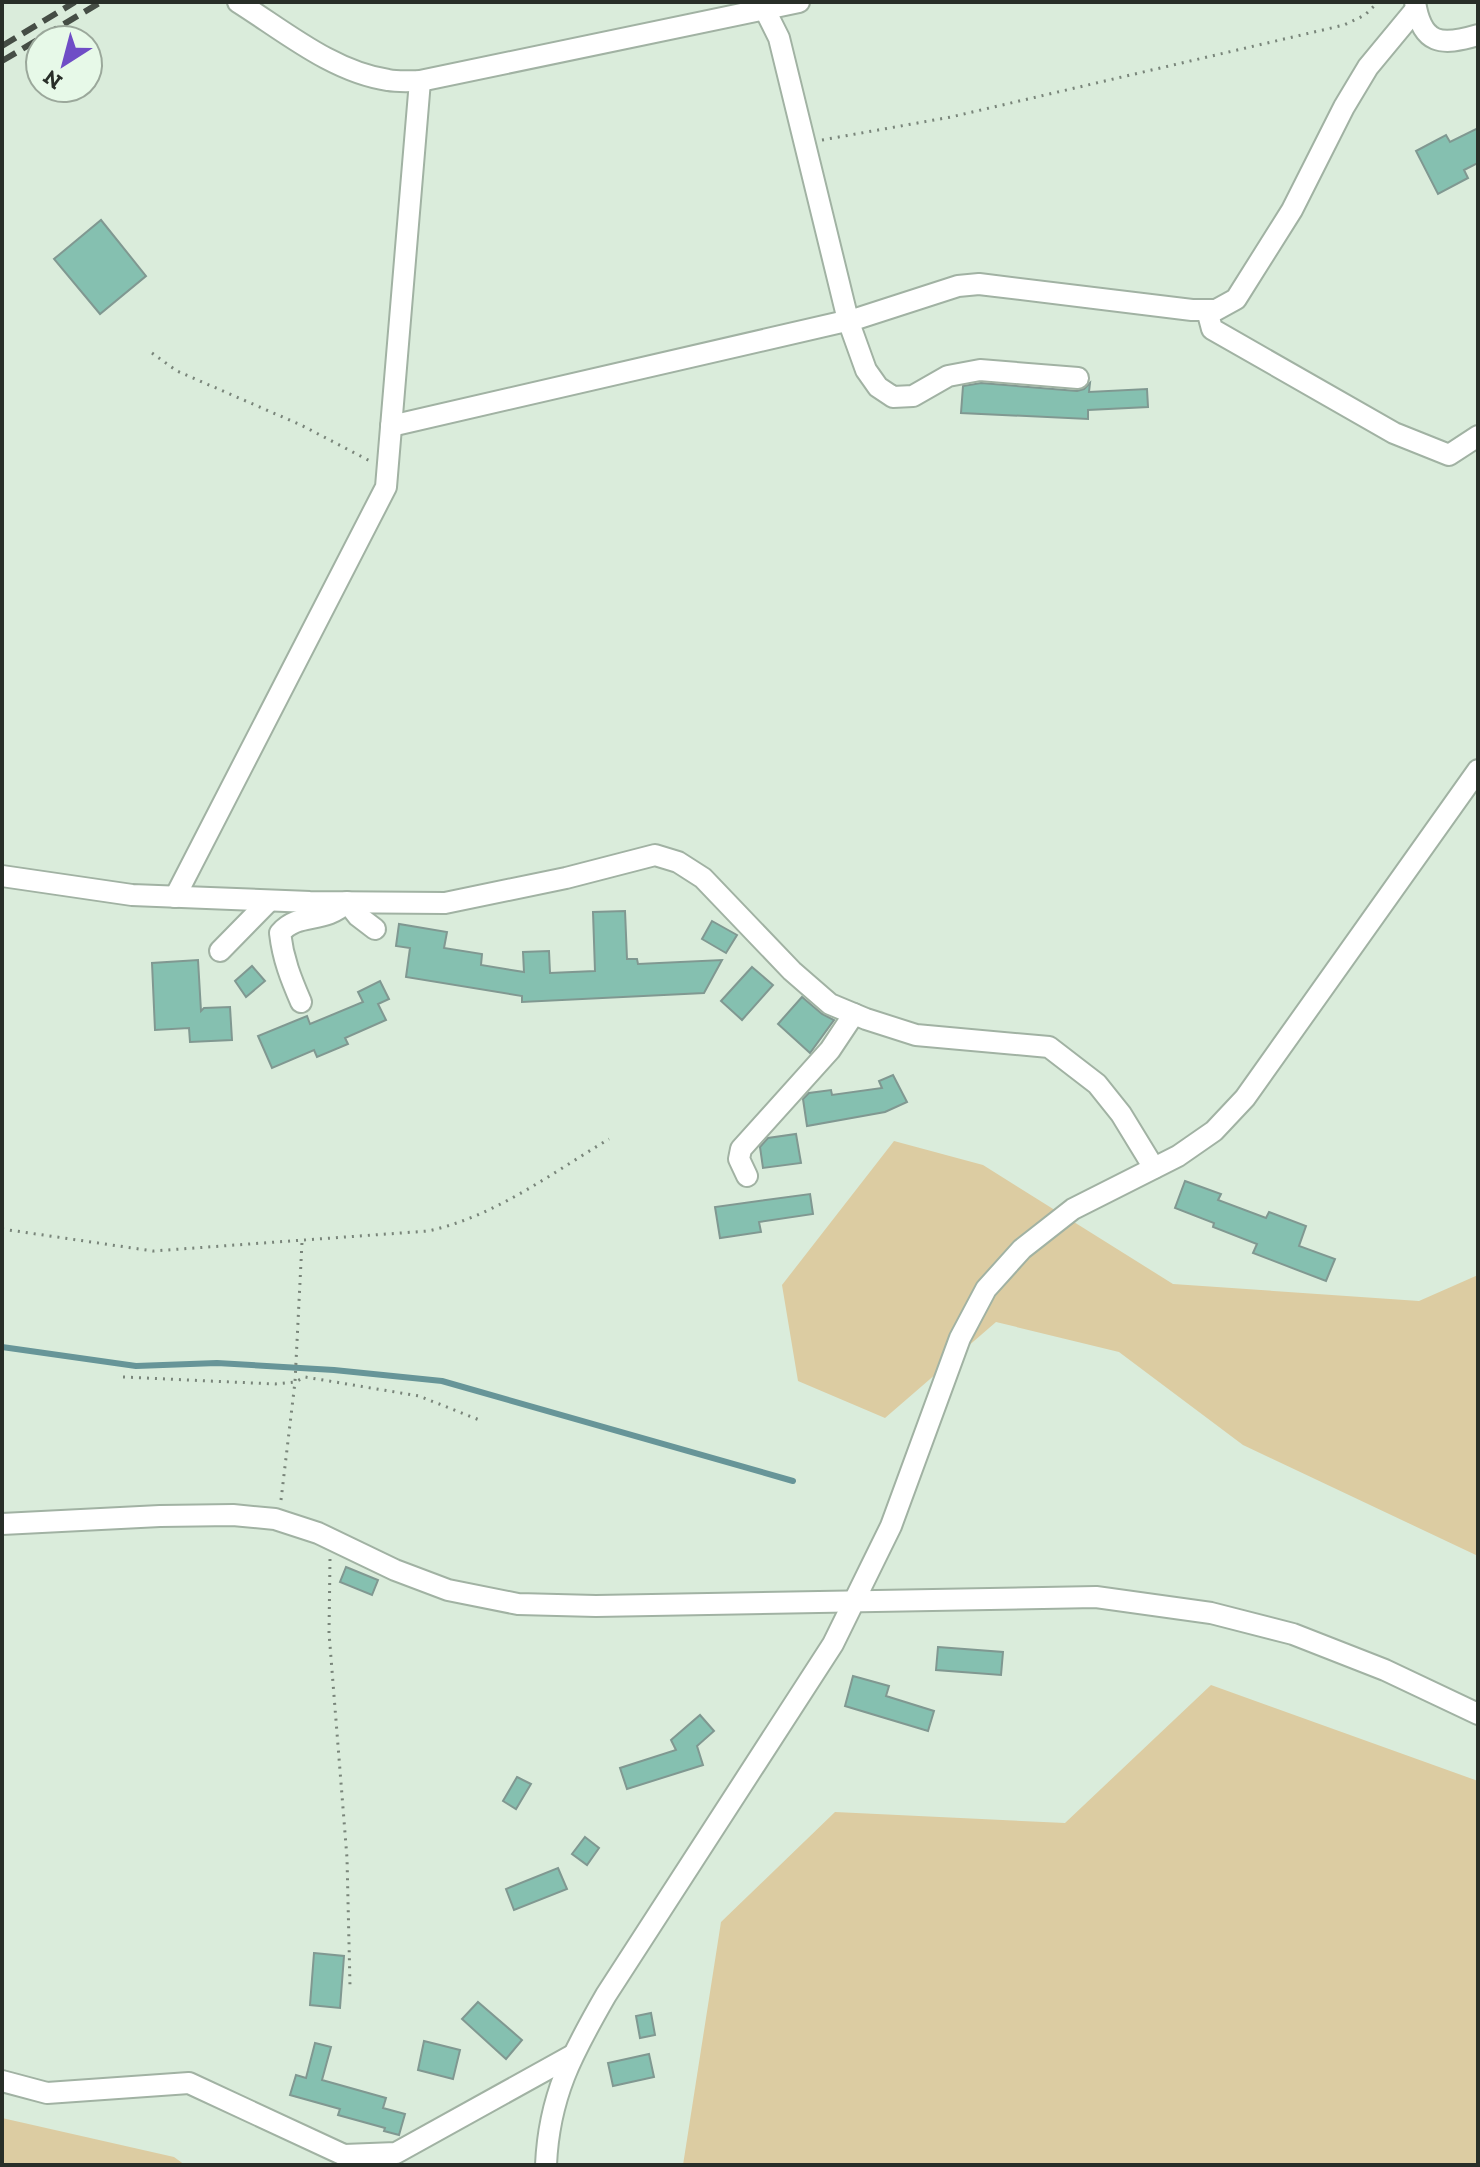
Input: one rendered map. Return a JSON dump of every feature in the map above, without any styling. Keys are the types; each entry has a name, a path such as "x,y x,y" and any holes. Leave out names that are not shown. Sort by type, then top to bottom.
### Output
{"street":[{"path":"238,2 324,56 354,71 388,80 420,81 799,2"},
{"path":"391,426 848,320 958,286 979,284 1216,310 1236,299 1252,277 1292,210 1344,107 1368,67 1416,6"},
{"path":"1416,6 1425,32 1436,41 1456,42 1478,35"},
{"path":"765,10 779,38 848,320 866,370 878,387 893,397 913,396 948,376 980,370 1078,378"},
{"path":"175,897 386,487 420,81"},
{"path":"1207,310 1212,329 1394,433 1449,455 1478,436"},
{"path":"546,2165 548,2132 558,2090 571,2056 606,1995 833,1644 891,1526 960,1338 986,1289 1022,1249 1073,1209 1178,1156 1214,1131 1245,1098 1478,770"},
{"path":"2,876 132,895 269,901 445,903 566,878 655,855 678,862 703,878 792,971 830,1004 916,1035 1049,1047 1097,1084 1121,1114 1154,1168"},
{"path":"220,951 269,901"},
{"path":"347,902 358,916 375,929"},
{"path":"301,1002 285,964 280,933 288,924 336,913 347,902"},
{"path":"747,1176 739,1159 741,1149 830,1050 854,1014"},
{"path":"2,1524 160,1516 233,1515 275,1519 448,1590 518,1604 596,1606 1096,1597 1211,1613 1293,1634 1385,1670 1478,1714"},
{"path":"2,2081 47,2093 189,2083 344,2155 377,2160 396,2153 571,2056"}],"path":[{"path":"805,143 951,117 1344,25 1365,15 1378,2"},
{"path":"152,353 177,371 301,425 388,470"},
{"path":"2,1229 153,1251 428,1231 452,1226 491,1209 609,1139"},
{"path":"275,1519 282,1498 295,1382 302,1242"},
{"path":"123,1377 275,1384 295,1382 305,1377 419,1396 482,1421"},
{"path":"330,1539 329,1633 347,1858 350,1986"}],"shaded area":[{"path":"894,1141 983,1165 1173,1284 1419,1301 1478,1275 1478,1556 1243,1445 1119,1352 996,1322 885,1418 798,1381 782,1285"},
{"path":"1211,1685 1478,1781 1478,2165 683,2165 721,1922 835,1812 1065,1823"},
{"path":"2,2118 174,2157 185,2165 2,2165"}],"building":[{"path":"1478,128 1478,163 1464,170 1468,178 1438,194 1416,151 1446,135 1450,142"},
{"path":"101,220 146,276 100,314 54,259"},
{"path":"981,383 1077,391 1090,383 1089,392 1147,389 1148,407 1088,410 1088,419 961,413 963,386"},
{"path":"625,911 627,959 637,959 638,964 722,960 704,993 522,1002 522,996 406,977 410,948 396,946 399,924 447,932 444,948 482,954 481,965 524,972 523,952 549,951 550,973 595,971 593,912"},
{"path":"712,921 737,935 726,953 702,939"},
{"path":"198,960 201,1011 204,1008 230,1007 232,1040 190,1042 189,1028 155,1030 152,963"},
{"path":"252,966 265,981 246,997 235,981"},
{"path":"752,967 773,985 742,1020 721,1001"},
{"path":"380,981 389,999 378,1004 386,1020 345,1038 348,1044 317,1057 314,1050 272,1068 258,1036 307,1016 310,1024 363,1002 358,992"},
{"path":"802,997 834,1020 810,1053 778,1024"},
{"path":"893,1075 907,1102 885,1112 807,1126 803,1099 809,1093 831,1090 832,1095 882,1088 879,1081"},
{"path":"796,1134 801,1163 763,1168 760,1147 768,1138"},
{"path":"1185,1181 1221,1194 1218,1200 1266,1218 1269,1212 1306,1226 1299,1246 1335,1259 1326,1281 1253,1253 1257,1244 1175,1208"},
{"path":"810,1194 813,1214 759,1222 761,1232 720,1238 715,1207"},
{"path":"346,1567 378,1580 372,1595 340,1582"},
{"path":"938,1647 1003,1652 1001,1675 936,1670"},
{"path":"853,1676 889,1686 886,1696 934,1711 928,1731 845,1706"},
{"path":"700,1715 714,1731 697,1746 703,1765 627,1789 620,1768 676,1750 671,1740"},
{"path":"517,1777 531,1784 516,1809 503,1801"},
{"path":"585,1837 599,1848 587,1865 572,1854"},
{"path":"558,1868 567,1889 514,1910 506,1889"},
{"path":"314,1953 344,1956 340,2008 310,2005"},
{"path":"478,2002 522,2040 506,2059 462,2019"},
{"path":"651,2013 655,2035 640,2038 636,2016"},
{"path":"424,2041 460,2050 453,2079 418,2070"},
{"path":"315,2043 331,2047 322,2080 386,2098 383,2108 405,2114 399,2135 338,2115 340,2109 290,2095 296,2075 306,2078"},
{"path":"649,2054 654,2077 613,2086 608,2063"}],"waterway":[{"path":"2,1347 136,1366 217,1363 442,1381 793,1481"}],"railway":[{"path":"2,46 75,2"},
{"path":"2,61 101,2"}]}
